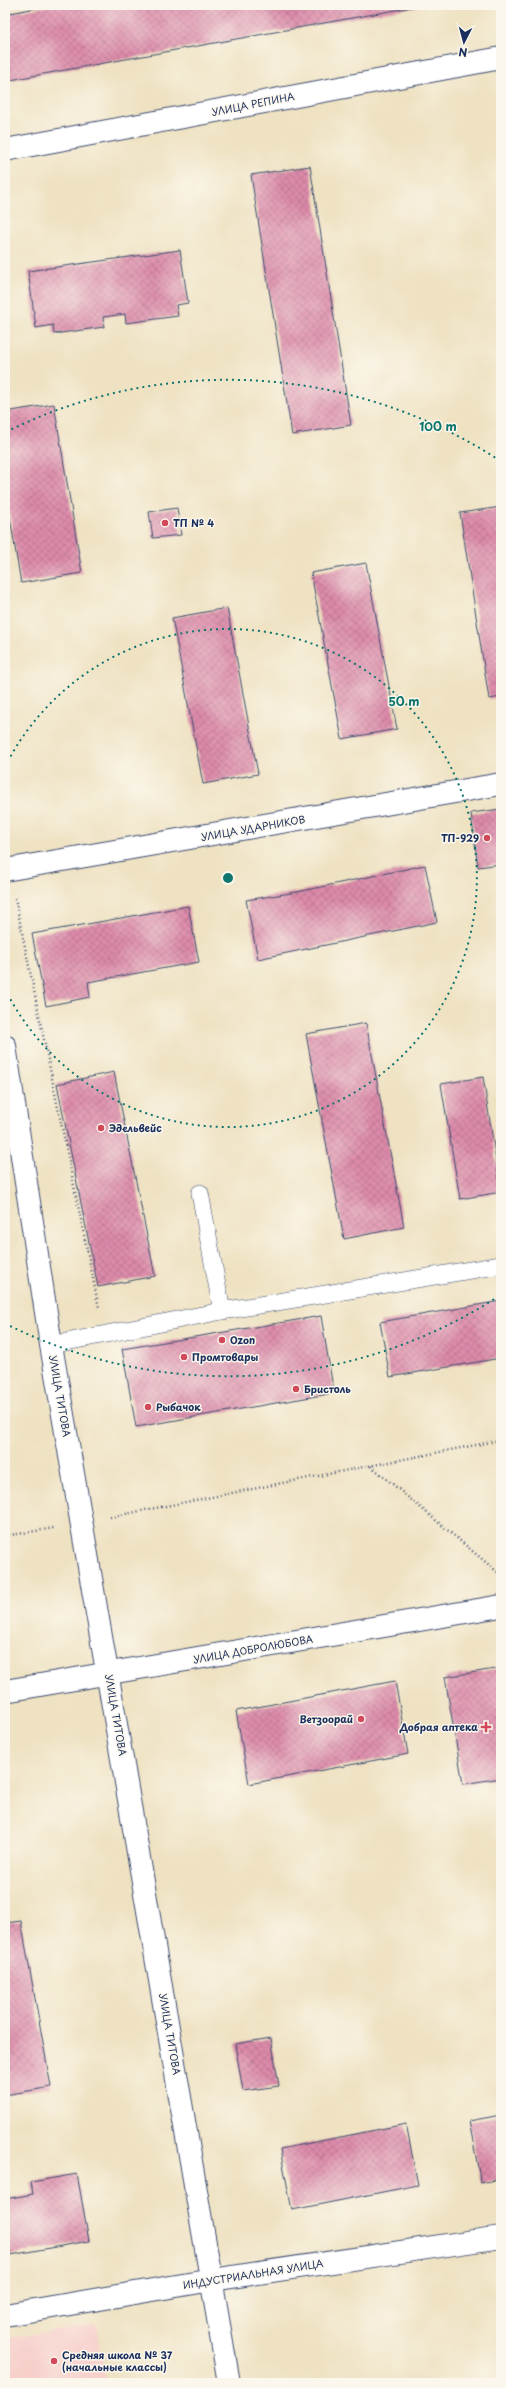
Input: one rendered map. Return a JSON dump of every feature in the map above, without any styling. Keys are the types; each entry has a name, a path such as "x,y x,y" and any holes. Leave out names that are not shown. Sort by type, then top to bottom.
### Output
{"street":[{"name":"УЛИЦА РЕПИНА","path":"5,150 501,58"},
{"name":"УЛИЦА УДАРНИКОВ","path":"7,871 501,784"},
{"name":"УЛИЦА ТИТОВА","path":"5,1046 51,1345 109,1674 229,2383"},
{"name":"УЛИЦА ДОБРОЛЮБОВА","path":"5,1691 501,1606"},
{"name":"ИНДУСТРИАЛЬНАЯ УЛИЦА","path":"5,2315 212,2280 501,2237"}],"lane":[{"path":"200,1193 222,1311"},
{"path":"51,1345 222,1311 501,1265"}],"path":[{"path":"7,871 105,1334"},
{"path":"5,1536 82,1523 501,1440"},
{"path":"370,1466 501,1575"}],"shaded area":[{"name":"Средняя школа № 37 (начальные классы)","path":"96,2324 106,2383 5,2383 5,2339"}],"building":[{"path":"52,5 418,6 5,81 5,14"},
{"path":"310,166 351,425 292,435 251,175"},
{"path":"180,250 188,303 176,305 178,316 126,323 125,314 103,317 104,327 54,334 53,325 36,328 28,271"},
{"path":"54,404 82,573 21,583 5,488 5,412"},
{"path":"501,507 501,697 489,699 460,513"},
{"name":"ТП № 4","path":"177,508 181,535 153,538 149,512"},
{"path":"366,563 397,729 342,739 311,573"},
{"path":"227,608 258,774 203,784 172,618"},
{"name":"ТП-929","path":"501,809 501,864 478,867 471,813"},
{"path":"425,865 437,922 258,959 246,900 297,892"},
{"path":"188,906 199,962 88,982 90,997 46,1006 32,934"},
{"path":"366,1023 404,1227 344,1239 306,1034"},
{"path":"114,1072 155,1276 98,1287 57,1084"},
{"path":"483,1077 501,1192 460,1199 441,1084"},
{"path":"501,1301 501,1358 390,1377 380,1322"},
{"path":"321,1316 334,1393 136,1427 122,1349"},
{"path":"501,1668 501,1778 463,1784 445,1677"},
{"path":"395,1681 408,1754 249,1784 236,1711"},
{"path":"21,1921 51,2087 5,2095 5,1923"},
{"path":"271,2038 279,2086 243,2091 235,2044"},
{"path":"501,2115 501,2179 481,2183 469,2121"},
{"path":"406,2124 418,2185 292,2210 280,2149"},
{"path":"77,2174 89,2241 5,2256 5,2199 33,2194 31,2182"}],"place":[{"name":"ТП № 4","path":"165,523"},
{"name":"ТП-929","path":"487,838"},
{"name":"Эдельвейс","path":"101,1128"},
{"name":"Ozon","path":"222,1340"},
{"name":"Промтовары","path":"184,1357"},
{"name":"Бристоль","path":"296,1389"},
{"name":"Рыбачок","path":"148,1407"},
{"name":"Ветзоорай","path":"361,1719"},
{"name":"Добрая аптека","path":"486,1727"},
{"name":"Средняя школа № 37 (начальные классы)","path":"54,2361"}]}
